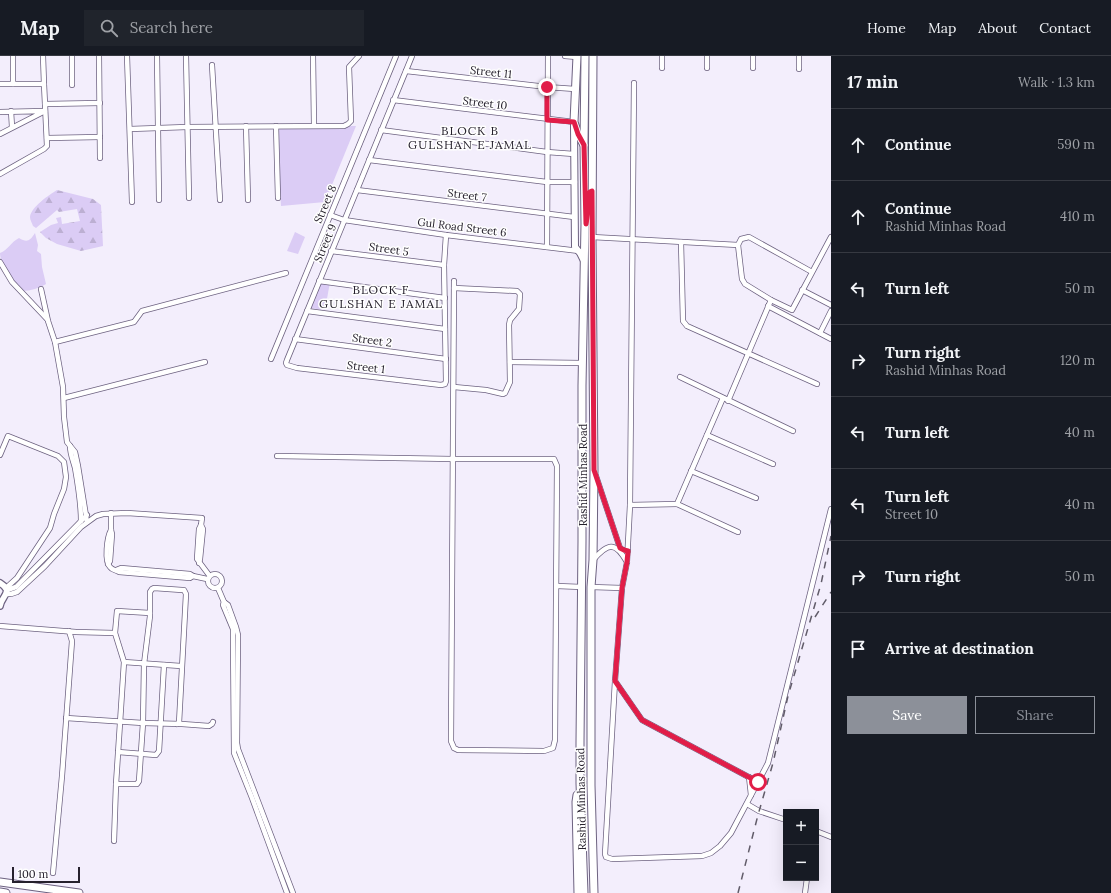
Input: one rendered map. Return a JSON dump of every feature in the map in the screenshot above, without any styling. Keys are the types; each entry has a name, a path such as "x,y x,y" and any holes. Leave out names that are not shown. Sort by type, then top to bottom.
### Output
{"main road":[{"path":"577,56 574,122 575,247 579,251 584,263"},
{"name":"Rashid Minhas Road","path":"584,893 580,783 582,363 586,224 584,145 585,56"},
{"name":"Rashid Minhas Road","path":"593,56 592,237 594,560 591,587 591,785 594,893"},
{"path":"574,122 584,145"},
{"path":"585,186 588,185 592,151"},
{"path":"586,224 589,195 592,191"},
{"path":"578,893 576,802 580,783"},
{"path":"0,882 79,893"},
{"path":"0,892 6,893"}],"street":[{"path":"13,56 13,84"},
{"path":"0,174 47,146 43,56"},
{"path":"72,56 72,85"},
{"path":"99,56 100,158"},
{"path":"127,56 132,202"},
{"path":"157,56 159,200"},
{"path":"186,56 189,198"},
{"path":"313,56 314,125"},
{"path":"130,129 314,125 344,126 351,121 349,67 359,56"},
{"name":"Street 8","path":"271,360 396,56"},
{"name":"Street 9","path":"286,363 331,250 412,56"},
{"path":"547,247 548,56"},
{"path":"565,56 577,56"},
{"path":"662,56 662,68"},
{"path":"707,56 707,68"},
{"path":"753,56 753,68"},
{"path":"799,56 799,69"},
{"path":"212,65 220,200"},
{"name":"Street 11","path":"406,71 575,89"},
{"path":"634,83 630,505 628,551 622,588 615,681 606,857 619,859 702,856 711,853 720,846 731,833 768,763 831,509"},
{"path":"0,84 44,84"},
{"name":"Street 10","path":"393,100 547,120 574,122"},
{"path":"45,104 100,103"},
{"path":"0,112 45,111"},
{"path":"0,134 45,111"},
{"path":"11,112 12,127"},
{"path":"246,126 248,200"},
{"path":"276,126 278,198"},
{"path":"381,130 547,152 574,154"},
{"path":"47,138 100,137"},
{"path":"369,160 547,182 575,182"},
{"name":"Street 7","path":"357,190 574,217"},
{"name":"Gul Road Street 6","path":"330,214 344,220 446,235 579,251"},
{"path":"446,235 444,266 446,359"},
{"path":"592,237 633,238 738,245"},
{"path":"812,272 749,237 741,239 738,245 742,279 745,284 771,300 792,310 831,237"},
{"path":"681,242 683,321 687,326 818,384"},
{"name":"Street 5","path":"331,250 444,266"},
{"path":"0,262 12,282 48,321"},
{"path":"54,342 134,322 142,311 286,273"},
{"path":"319,281 445,298"},
{"path":"277,456 453,459 554,459 557,466 557,586 555,740 553,748 544,751 458,750 454,748 451,741 453,459 454,387 454,281"},
{"path":"454,288 517,291 520,294 519,309 510,320 509,325 510,382 505,393 503,394 486,390 454,387"},
{"path":"41,289 63,387 67,442 74,452 78,466 87,522"},
{"path":"802,290 831,305"},
{"path":"728,401 771,300"},
{"path":"768,306 831,339"},
{"path":"307,311 445,329"},
{"path":"820,333 831,311"},
{"name":"Street 2","path":"296,339 446,359"},
{"name":"Street 1","path":"286,363 287,365 297,368 441,385 446,381 446,359"},
{"path":"64,398 205,362"},
{"path":"510,362 582,363"},
{"path":"680,377 793,431"},
{"path":"677,504 723,398"},
{"path":"707,435 773,464"},
{"path":"0,455 8,436 58,456 64,462 66,477 64,489 50,528 17,578 6,591 0,601 0,606"},
{"path":"70,446 80,501 81,527"},
{"path":"594,470 620,548 628,551"},
{"path":"691,471 756,498"},
{"path":"630,505 677,504 738,532"},
{"path":"0,583 4,586 6,591 11,594 17,592 45,566 87,522 96,516 103,514 112,513 127,512 202,518 201,525 203,529 199,562 208,577 208,586 215,589 221,585 222,578 220,575 216,574 208,577 121,568 116,570 112,569 108,564 110,561 112,513"},
{"path":"6,591 16,587 87,515"},
{"path":"594,560 605,548 611,547 618,550 627,562"},
{"path":"557,586 582,587"},
{"path":"591,587 622,588"},
{"path":"116,784 138,783 141,754 144,664 150,613 150,592 154,588 182,590 186,594 179,723 177,724"},
{"path":"218,588 224,602 228,605 238,635 238,749 287,893"},
{"path":"114,841 124,662 115,633 117,611 150,613"},
{"path":"0,626 115,633"},
{"path":"54,873 72,641 69,631"},
{"path":"124,662 181,666"},
{"path":"118,752 157,754 159,751 164,665"},
{"path":"615,681 642,720 758,782"},
{"path":"66,718 142,724 209,726 214,722"},
{"path":"749,777 751,795"},
{"path":"254,797 293,893"},
{"path":"747,804 760,811 783,819"},
{"path":"819,832 831,838"},
{"path":"805,893 807,881"}],"green space":[{"path":"276,126 356,126 325,202 281,206"},
{"path":"57,190 93,199 101,205 103,246 81,251 57,244 46,238 40,232 51,225 58,223 56,218 61,217 62,224 80,221 77,209 59,212 57,210 36,228 33,226 30,217 31,213 41,202"},
{"path":"295,232 305,237 298,254 287,251"},
{"path":"35,233 38,245 37,251 41,254 46,284 35,289 22,291 2,263 0,253 19,238 26,241 32,238"},
{"path":"319,281 330,282 325,310 309,308"}],"railway":[{"path":"738,893 773,763 788,696 821,584 831,536"},
{"path":"815,617 831,592"}],"district":[{"name":"BLOCK B GULSHAN E JAMAL","path":"470,138"},
{"name":"BLOCK F GULSHAN E JAMAL","path":"381,297"}],"route":[{"path":"547,87 547,120 574,122 584,145 586,224 589,195 592,191 594,470 620,548 628,551 622,588 615,681 642,720 758,782"}]}
